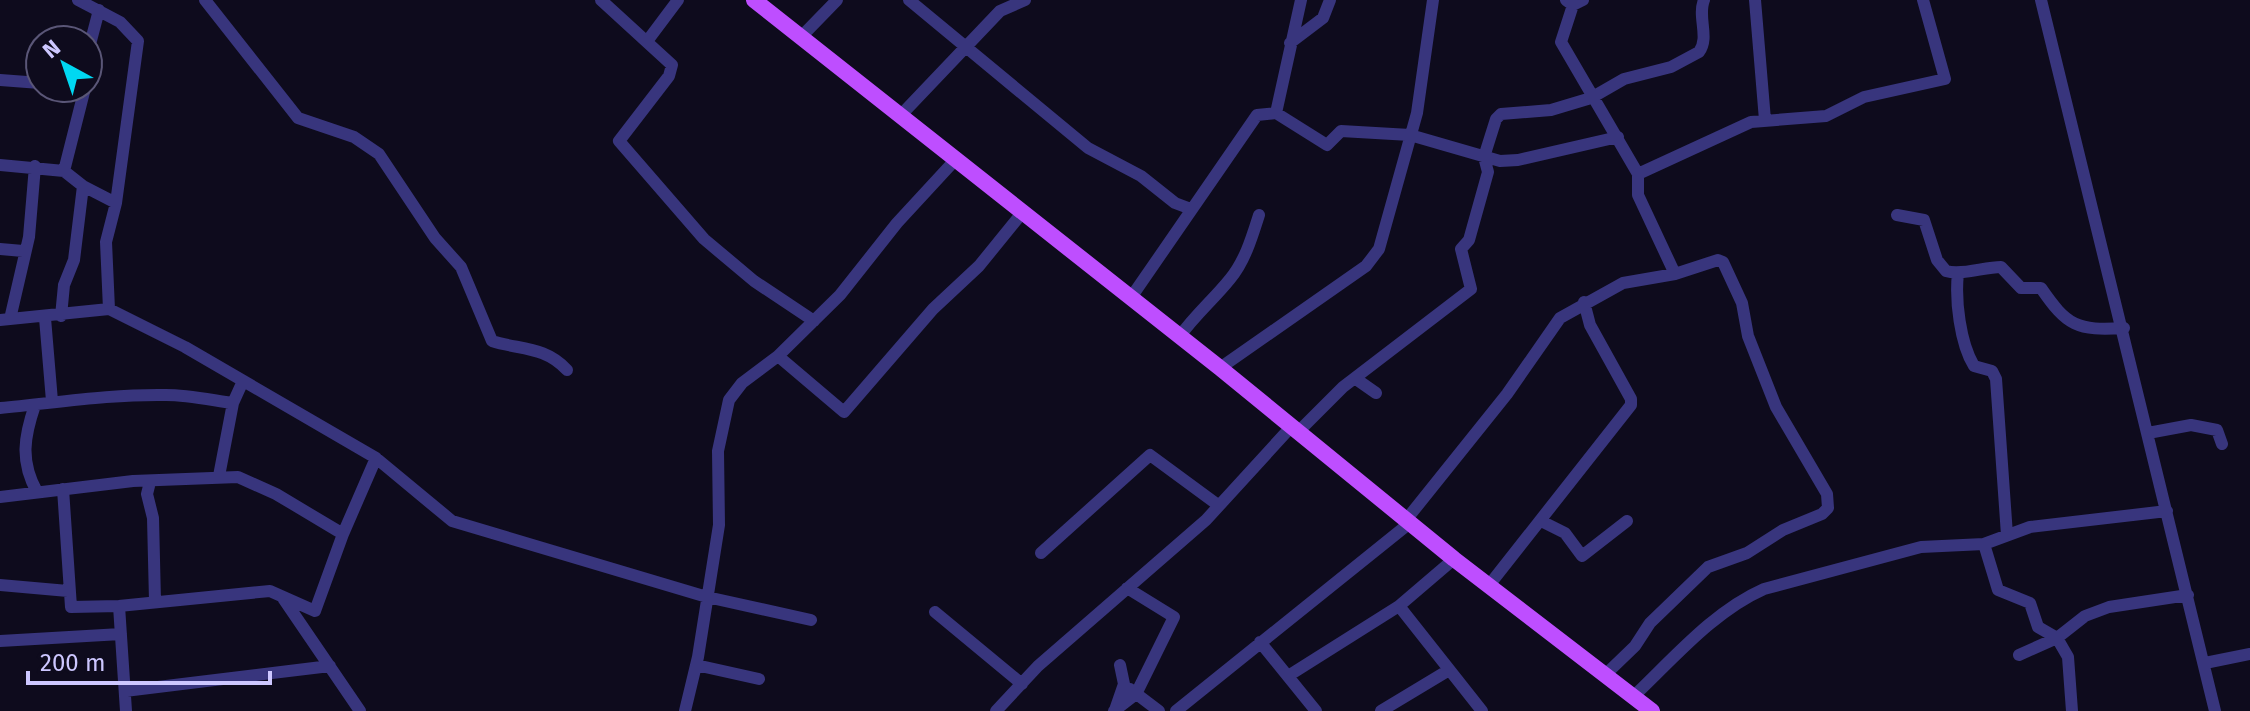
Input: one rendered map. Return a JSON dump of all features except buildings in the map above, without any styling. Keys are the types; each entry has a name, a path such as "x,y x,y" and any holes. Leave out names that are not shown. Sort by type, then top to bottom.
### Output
{"main road":[{"path":"754,0 1180,336 1454,559 1606,674 1639,705"}],"street":[{"path":"78,0 120,22 138,41 116,203 106,242 109,309"},
{"path":"205,0 298,118 340,131 379,154 435,238 461,267 492,341 535,348 555,357 567,370"},
{"path":"601,0 672,65 669,76 619,141 704,239 754,281 814,321"},
{"path":"648,40 678,0"},
{"path":"801,37 837,0"},
{"path":"909,0 963,48 1088,148 1141,176 1175,203 1191,209"},
{"path":"901,115 1000,11 1024,0"},
{"path":"1276,113 1301,0"},
{"path":"1290,43 1323,18 1330,0"},
{"path":"1220,368 1366,266 1379,249 1417,113 1433,0"},
{"path":"996,711 1218,505 1295,429 1471,289 1461,249 1469,240 1488,172 1484,157 1496,119 1501,114 1551,110 1591,98 1624,79 1671,67 1699,52 1704,39 1701,9 1704,0"},
{"path":"1755,0 1765,120"},
{"path":"1638,174 1693,145 1751,122 1826,116 1864,97 1945,79 1923,0"},
{"path":"2041,0 2124,328 2215,711"},
{"path":"1574,2 1561,42 1638,174 1638,195 1675,274"},
{"path":"95,24 99,10"},
{"path":"0,80 24,82"},
{"path":"64,171 81,104"},
{"path":"1130,299 1156,266 1191,209 1257,115 1276,113 1327,145 1341,131 1410,135 1484,157 1518,160 1618,137"},
{"path":"685,711 696,665 720,516 718,451 724,414 742,383 778,356 854,280 897,223 957,158"},
{"path":"0,165 64,171 83,186 116,203"},
{"path":"35,166 29,237 23,251 23,273 5,320 109,309 243,381 376,458 452,521 707,597 811,620"},
{"path":"61,316 64,285 74,260 83,186"},
{"path":"778,356 844,412 933,309 979,266 1022,213"},
{"path":"1180,336 1196,314 1231,278 1249,246 1259,215"},
{"path":"1897,215 1924,220 1943,269 1958,273 1981,267 2001,267 2021,288 2041,288 2064,319 2078,326 2094,330 2124,328"},
{"path":"0,249 23,251"},
{"path":"1184,709 1260,642 1377,553 1408,521 1507,394 1560,318 1623,283 1675,274 1718,260 1723,262 1742,303 1748,336 1776,407 1829,502 1822,514 1783,530 1747,553 1708,567 1650,623 1635,646 1606,674"},
{"path":"1958,273 1964,336 1972,362 1992,371 1996,379 2007,535"},
{"path":"1490,584 1631,405 1631,399 1590,325 1584,302"},
{"path":"45,318 52,401"},
{"path":"1356,379 1376,393"},
{"path":"219,476 233,403 243,381"},
{"path":"0,408 52,401 163,395 233,403"},
{"path":"35,405 24,435 24,447 27,471 37,492"},
{"path":"2148,433 2204,425 2217,430 2222,444"},
{"path":"1041,553 1150,455 1218,505"},
{"path":"63,489 71,607 279,593 315,611 343,534 376,458"},
{"path":"0,497 63,489 238,477 260,485 343,534"},
{"path":"150,482 147,494 153,518 155,601"},
{"path":"1639,705 1701,632 1746,597 1764,589 1921,547 1984,544 2030,527 2167,511"},
{"path":"1541,521 1565,533 1580,556 1627,521"},
{"path":"1984,544 1998,590 2027,600 2034,608 2042,631 2057,638 2069,661 2072,711"},
{"path":"1288,676 1399,606 1454,559"},
{"path":"0,585 68,591"},
{"path":"1115,710 1136,694 1174,617 1127,588"},
{"path":"279,593 360,711"},
{"path":"2019,655 2057,638 2085,616 2109,607 2188,595"},
{"path":"119,606 125,711"},
{"path":"1399,606 1482,711"},
{"path":"935,612 1022,684"},
{"path":"0,641 121,634"},
{"path":"1260,642 1316,711"},
{"path":"2205,663 2250,654"},
{"path":"696,665 759,679"},
{"path":"1115,710 1124,684 1120,665"},
{"path":"125,691 330,666"},
{"path":"1381,711 1449,670"},
{"path":"1124,684 1159,711"}]}
